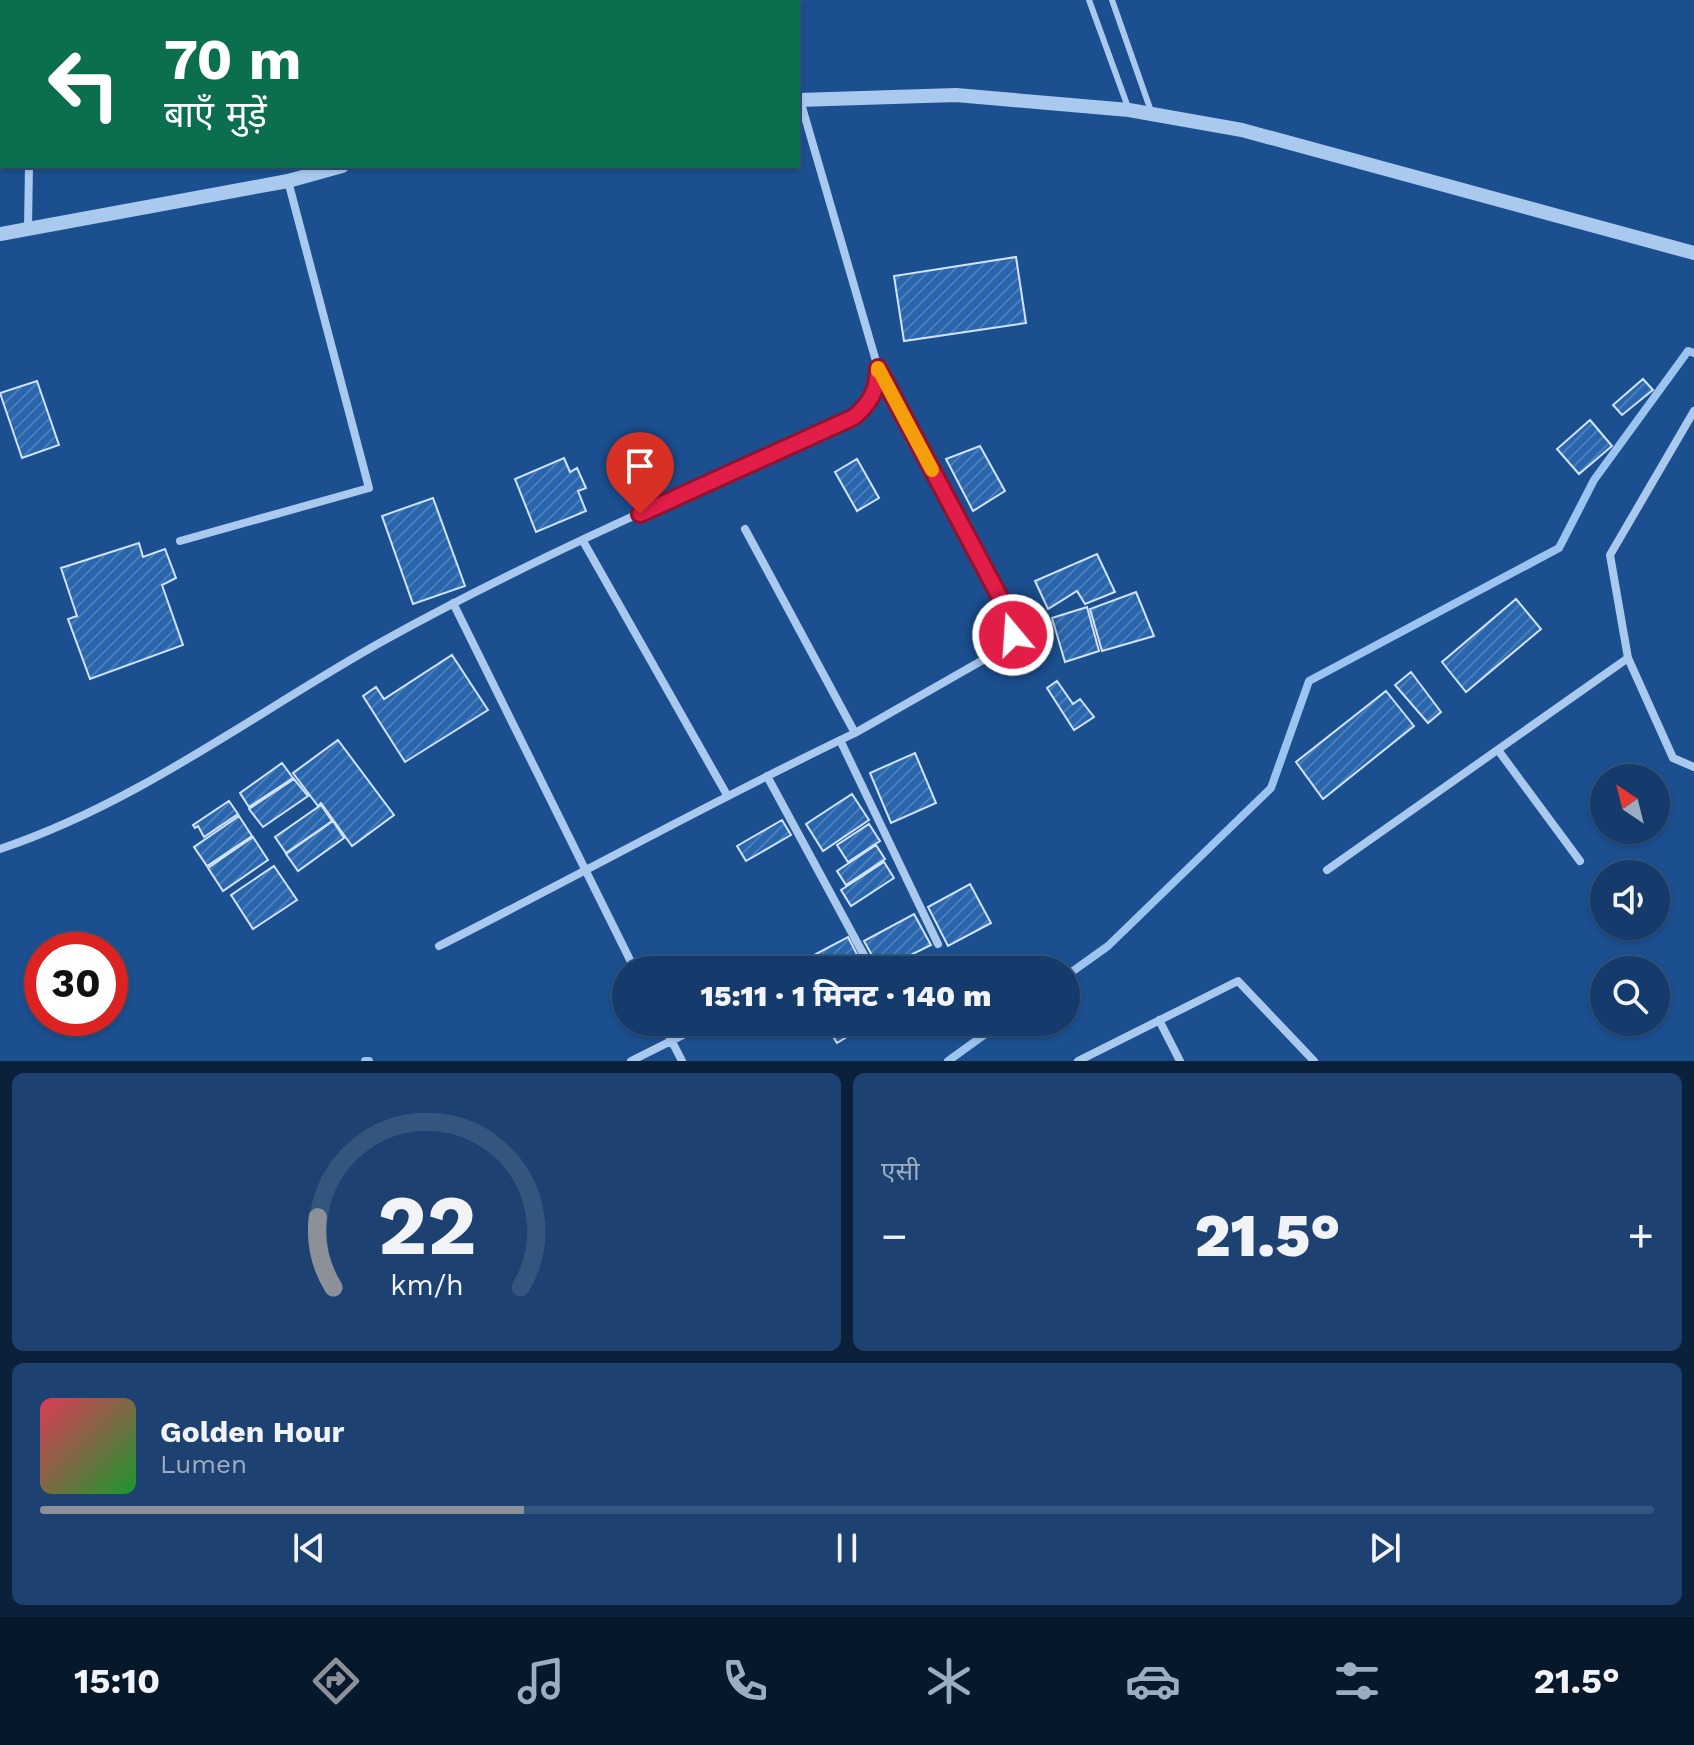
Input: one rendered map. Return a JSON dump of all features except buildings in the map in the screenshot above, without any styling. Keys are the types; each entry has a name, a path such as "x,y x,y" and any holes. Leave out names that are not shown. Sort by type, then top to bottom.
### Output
{"street":[{"path":"800,100 956,95 1129,110 1242,130 1694,253"},
{"path":"439,946 585,873 727,795 855,733 1004,648 1013,635 1012,620 878,368 800,103"},
{"path":"28,228 29,168"},
{"path":"0,234 288,181 335,168"},
{"path":"180,541 369,488 288,181"},
{"path":"0,849 73,819 191,759 379,643 453,603 854,417 869,404 877,387 878,368"},
{"path":"1694,411 1610,555 1628,658 1673,758 1694,767"},
{"path":"745,529 855,733"},
{"path":"583,541 727,795"},
{"path":"453,603 628,956"},
{"path":"1327,870 1628,658"},
{"path":"840,740 938,944"},
{"path":"1498,750 1580,861"},
{"path":"767,776 864,956"},
{"path":"1078,1061 1238,981 1314,1061"},
{"path":"1159,1020 1180,1061"},
{"path":"669,1036 682,1061"},
{"path":"631,1061 683,1036"}],"lane":[{"path":"1089,0 1129,110"},
{"path":"1112,0 1153,116"}],"waterway":[{"path":"1080,966 1108,946 1271,788 1309,681 1559,548 1594,480 1688,351 1694,353"},
{"path":"948,1061 983,1036"}],"slow traffic":[{"path":"878,371 878,368 932,470"}],"route":[{"path":"640,514 854,417 869,404 877,387 878,368 1012,620 1013,635"}]}
